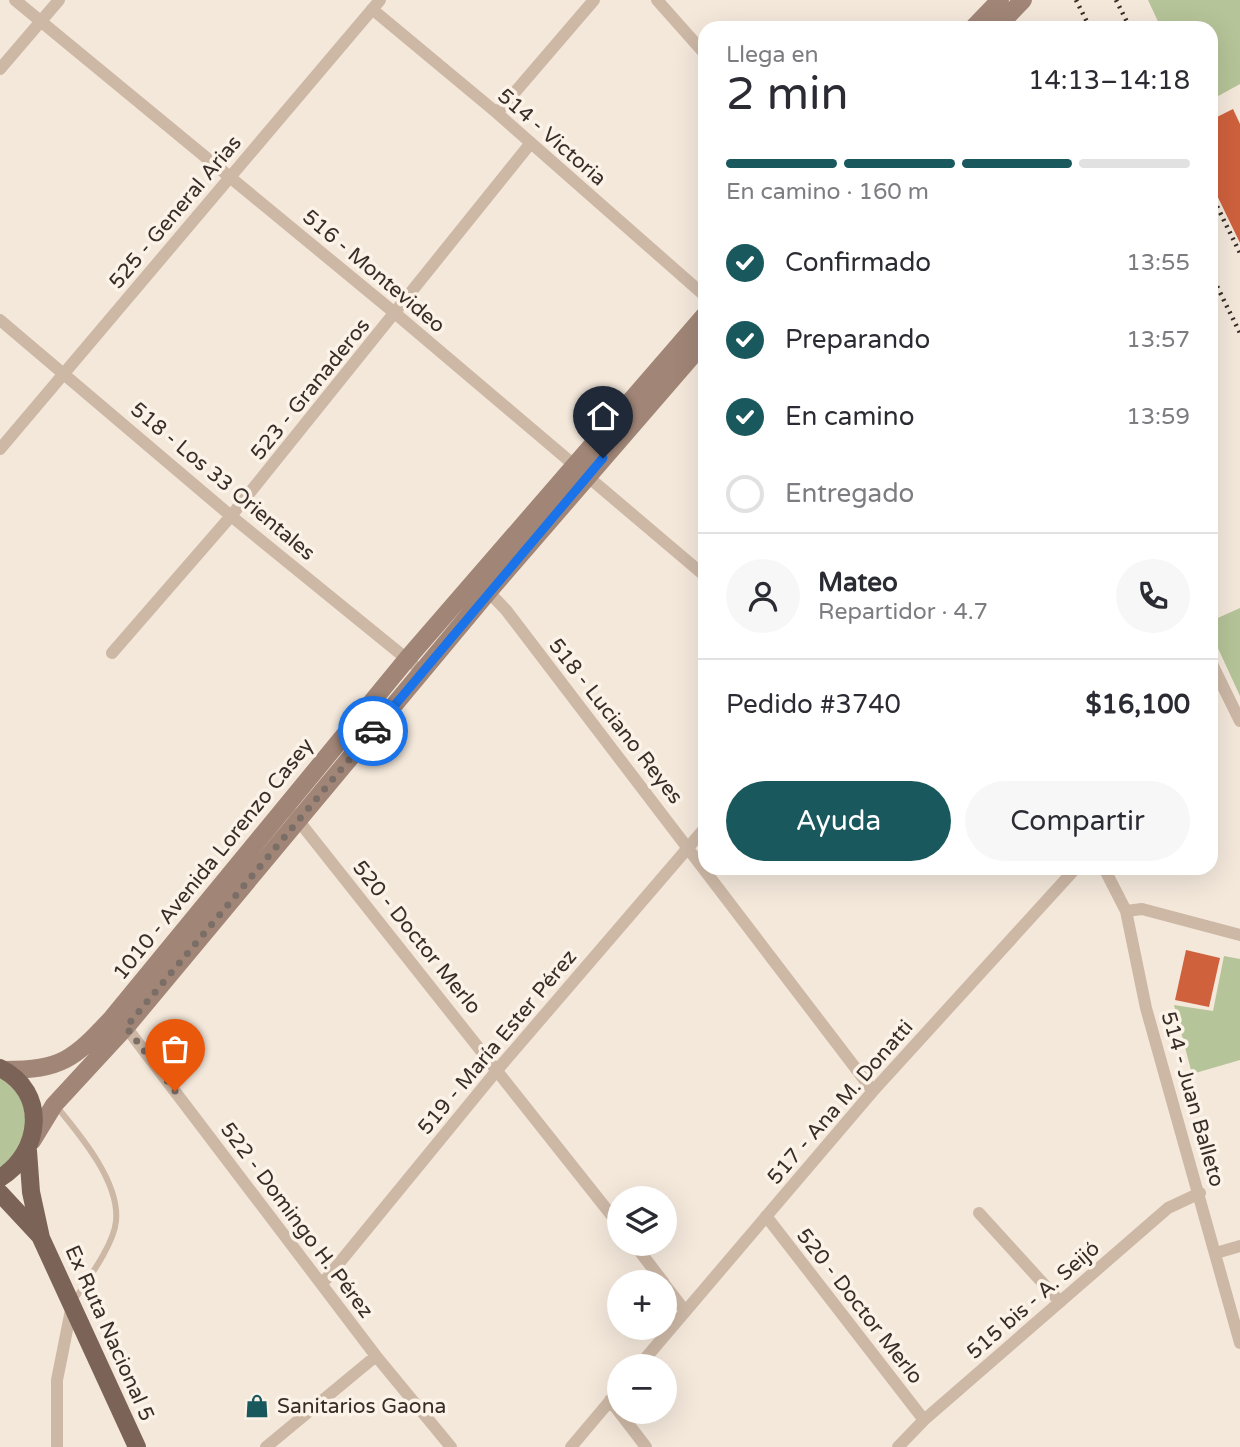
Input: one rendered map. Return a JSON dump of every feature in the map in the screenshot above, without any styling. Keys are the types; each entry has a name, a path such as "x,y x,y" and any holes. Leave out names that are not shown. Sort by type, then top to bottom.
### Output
{"main road":[{"path":"980,21 1000,0"},
{"path":"1003,21 1023,0"},
{"name":"1010 - Avenida Lorenzo Casey","path":"30,1146 54,1105 285,807 407,659 482,586 582,470 698,324"},
{"name":"1010 - Avenida Lorenzo Casey","path":"582,470 698,348"},
{"name":"1010 - Avenida Lorenzo Casey","path":"2,1069 29,1070 68,1060 119,1023 299,820 421,672 482,586"},
{"name":"Ex Ruta Nacional 5","path":"2,1069 15,1078 30,1100 35,1128 30,1146 31,1192 41,1238 137,1447"},
{"path":"0,1178 21,1162 30,1146"},
{"name":"Ex Ruta Nacional 5","path":"0,1193 41,1238"}],"street":[{"name":"516 - Montevideo","path":"15,0 396,314 698,570"},
{"path":"0,69 59,0"},
{"path":"497,113 594,0"},
{"path":"657,0 698,46"},
{"name":"514 - Victoria","path":"376,5 698,290"},
{"name":"525 - General Arias","path":"0,449 376,5"},
{"name":"523 - Granaderos","path":"112,653 231,516 530,144"},
{"name":"518 - Los 33 Orientales","path":"0,320 231,516 421,672"},
{"name":"518 - Luciano Reyes","path":"482,586 698,859"},
{"path":"1218,676 1240,721"},
{"name":"520 - Doctor Merlo","path":"285,807 299,820 607,1209"},
{"name":"519 - María Ester Pérez","path":"323,1284 498,1069 698,836"},
{"name":"518 - Luciano Reyes","path":"710,875 873,1091"},
{"name":"517 - Ana M. Donatti","path":"649,1354 873,1091 1070,875"},
{"name":"514 - Juan Balleto","path":"1108,875 1126,911 1146,1008 1240,1343"},
{"path":"1126,911 1142,909 1240,935"},
{"name":"522 - Domingo H. Pérez","path":"119,1023 376,1356 451,1447"},
{"name":"515 bis - A. Seijó","path":"898,1447 924,1420 1168,1208 1200,1193"},
{"path":"979,1213 1060,1302"},
{"name":"520 - Doctor Merlo","path":"765,1216 924,1420"},
{"path":"1216,1253 1240,1247"},
{"path":"677,1301 685,1311"},
{"path":"57,1447 57,1380 72,1304"},
{"path":"266,1447 376,1356"},
{"path":"571,1447 607,1404"},
{"path":"628,1424 646,1447"}],"lane":[{"path":"54,1105 84,1139 103,1172 114,1200 117,1222 94,1270 72,1304"}],"green space":[{"path":"1148,0 1240,0 1240,84 1218,96 1218,21 1158,21"},
{"path":"1240,608 1240,696 1218,648 1218,618"},
{"path":"1224,956 1240,959 1240,1060 1192,1074 1174,1005 1213,1011"},
{"path":"0,1075 15,1089 22,1102 27,1138 0,1171"}],"building":[{"path":"1233,109 1240,124 1240,243 1218,197 1218,116"},
{"path":"1186,950 1220,958 1209,1007 1175,1000"}],"railway":[{"path":"1076,0 1086,21"},
{"path":"1116,0 1126,21"},
{"path":"1218,208 1240,253"},
{"path":"1218,288 1240,333"}],"way so far":[{"path":"175,1091 126,1027 373,731"}],"place":[{"name":"Sanitarios Gaona","path":"257,1406"}],"route":[{"path":"373,731 488,591 603,458"}]}
